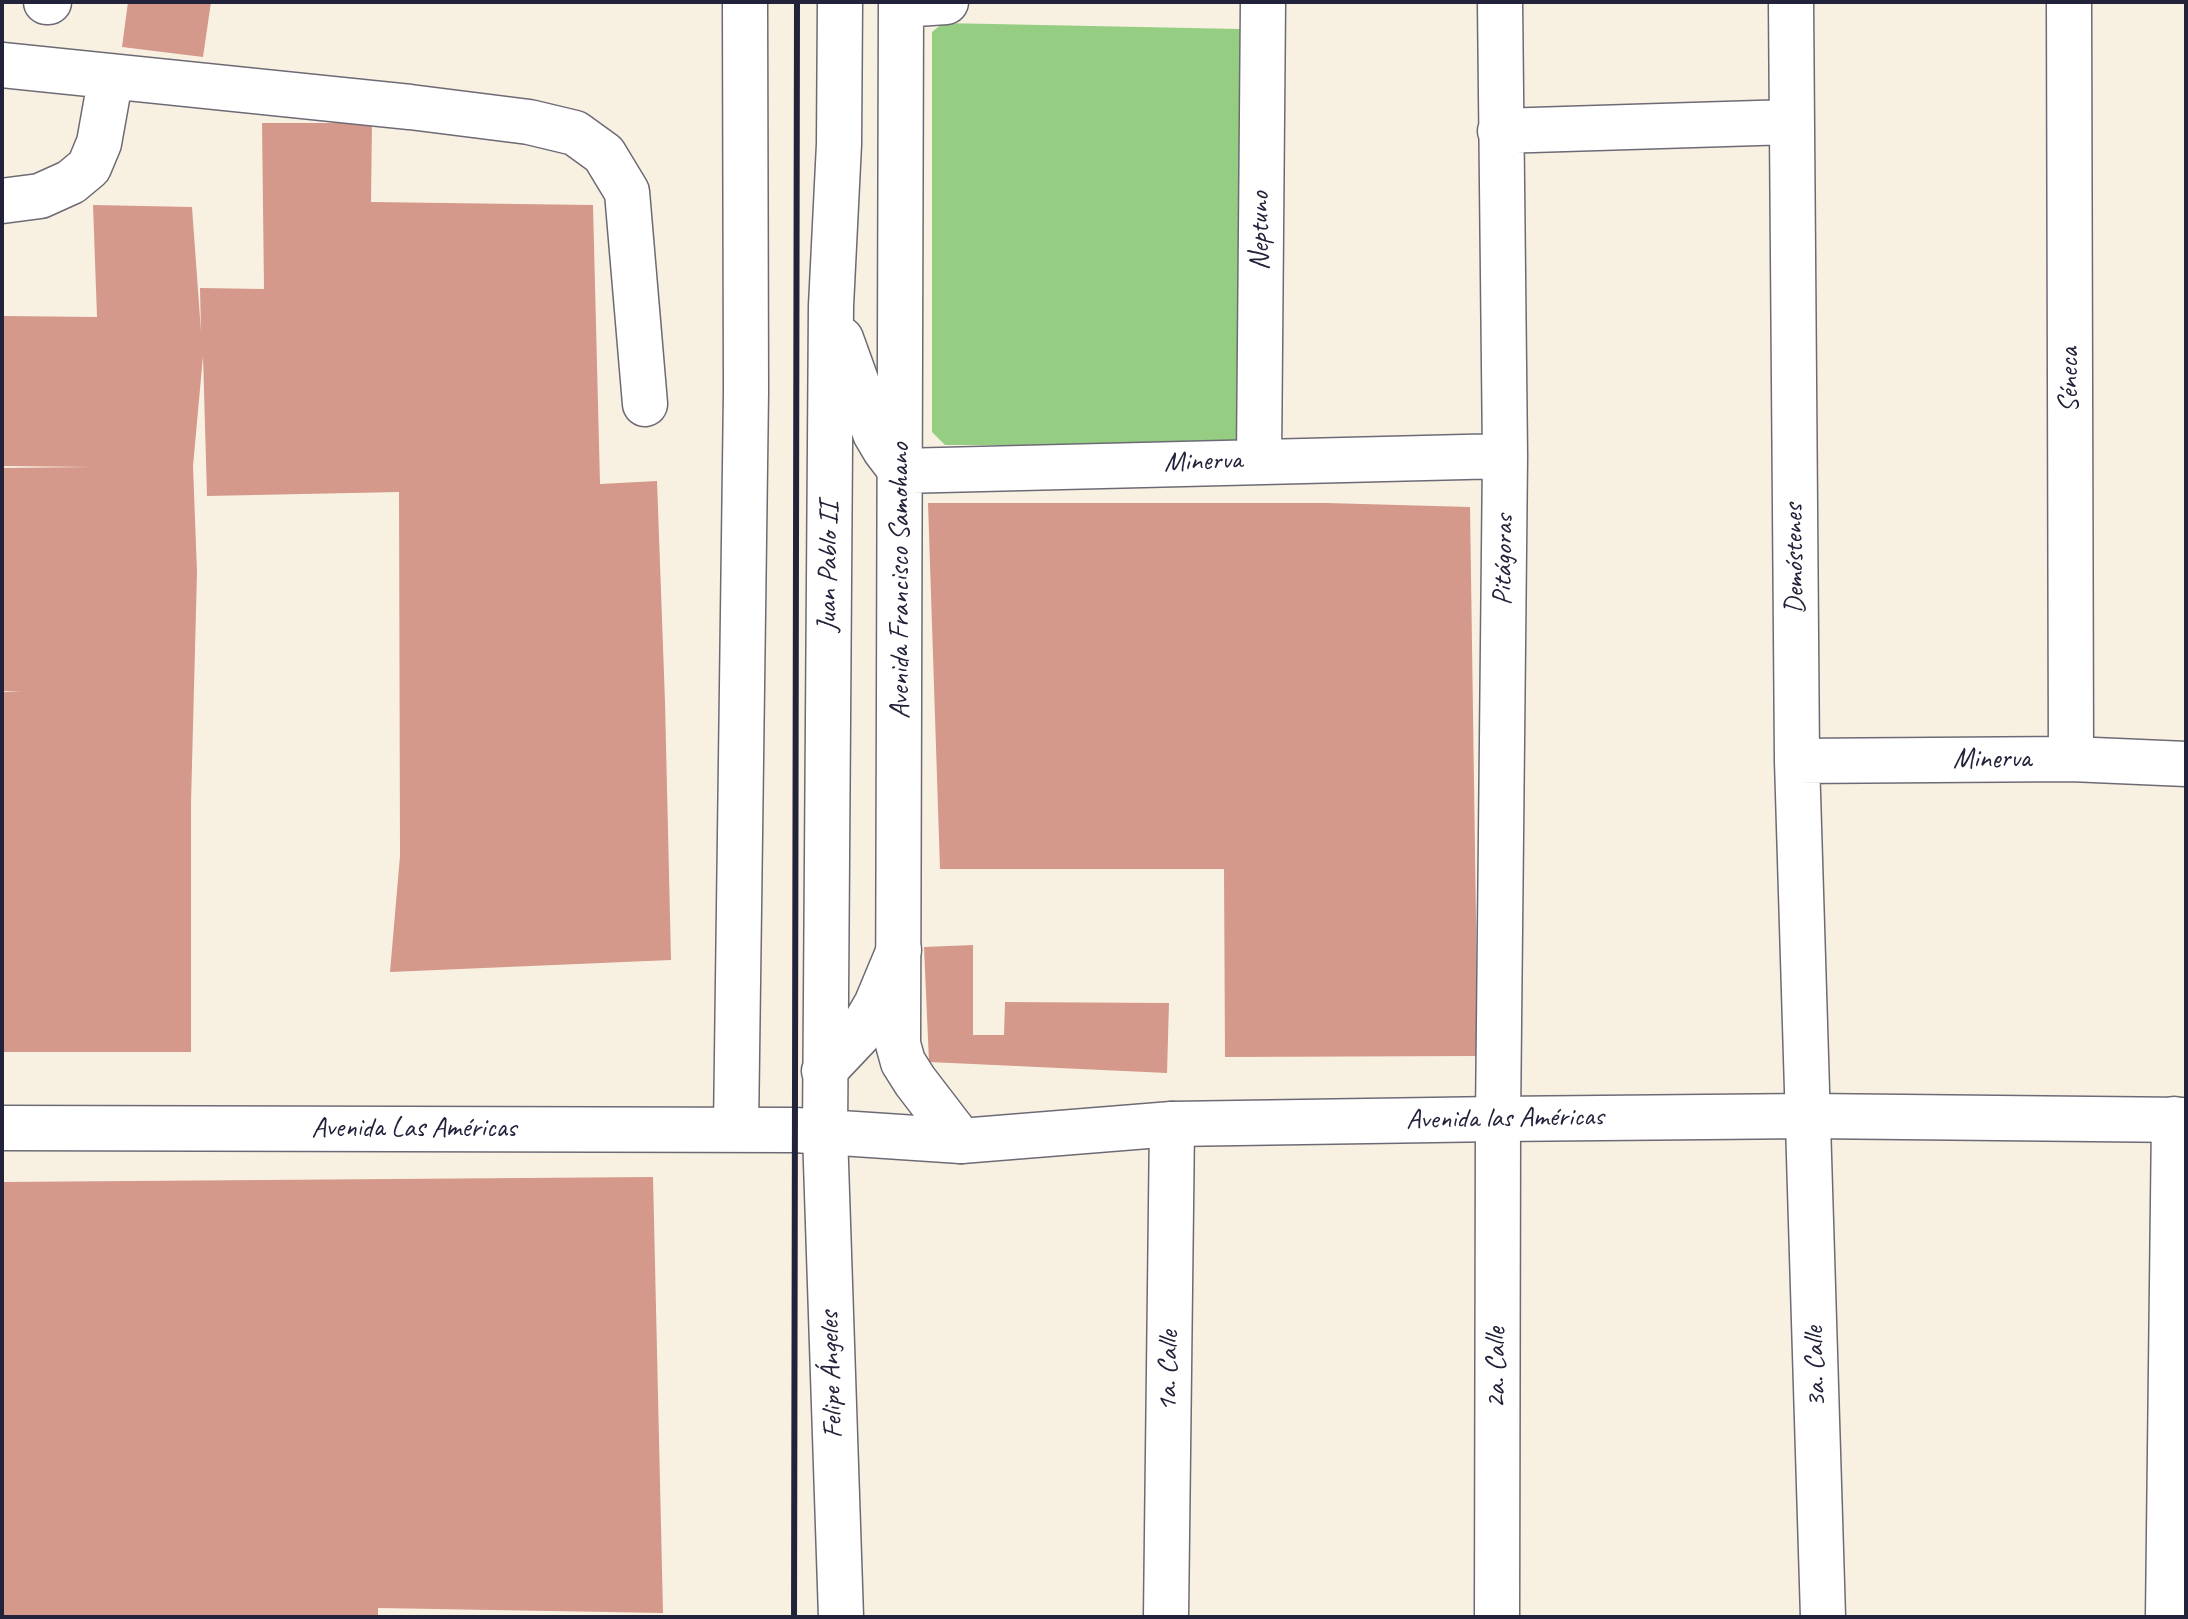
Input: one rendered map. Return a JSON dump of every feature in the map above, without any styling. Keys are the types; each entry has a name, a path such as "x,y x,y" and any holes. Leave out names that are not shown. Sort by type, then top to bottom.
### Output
{"street":[{"path":"736,1129 746,392 745,2"},
{"name":"Juan Pablo II","path":"825,1133 831,306 839,144 840,2"},
{"path":"901,4 946,2"},
{"name":"Neptuno","path":"1259,460 1263,2"},
{"name":"Pitágoras","path":"1498,1119 1505,456 1500,2"},
{"name":"Demóstenes","path":"1791,2 1797,761 1809,1116"},
{"name":"Séneca","path":"2069,2 2071,759"},
{"name":"Avenida Francisco Samohano","path":"901,4 898,1044 903,1062 915,1081 961,1141"},
{"path":"2,65 410,107 529,122 575,133 604,154 627,192 645,404"},
{"path":"2,201 40,196 71,182 89,167 99,143 111,76"},
{"path":"1500,131 1790,122"},
{"path":"831,306 875,433 901,471"},
{"name":"Minerva","path":"901,471 1505,456"},
{"name":"Minerva","path":"1797,761 2071,759 2186,764"},
{"path":"824,1071 859,1034 876,1005 899,950"},
{"name":"Avenida las Américas","path":"825,1133 961,1141 1172,1124 1809,1116 2180,1120"},
{"name":"3a. Calle","path":"1809,1116 1823,1617"},
{"name":"2a. Calle","path":"1497,1617 1498,1119"},
{"path":"2168,1617 2180,1120"},
{"name":"1a. Calle","path":"1166,1617 1172,1124"},
{"name":"Avenida Las Américas","path":"2,1128 736,1129 825,1133"},
{"name":"Felipe Ángeles","path":"825,1133 841,1617"}],"green space":[{"path":"943,23 1240,29 1252,40 1247,445 945,445 932,432 932,32"}],"building":[{"path":"128,2 211,2 203,57 122,47"},
{"path":"262,123 372,123 371,202 593,205 600,484 657,481 671,960 390,972 400,856 399,492 207,496 203,356 193,466 197,572 191,803 191,1052 2,1052 2,692 21,691 2,691 2,468 91,467 2,466 2,316 97,317 93,205 192,207 201,332 200,288 264,289"},
{"path":"928,503 1327,503 1470,507 1478,1056 1225,1057 1224,869 940,869"},
{"path":"973,945 973,1035 1004,1035 1005,1002 1169,1003 1167,1073 929,1062 924,947"},
{"path":"653,1177 663,1613 378,1608 378,1617 2,1617 2,1182"}],"railway":[{"path":"794,1617 797,2"}]}
